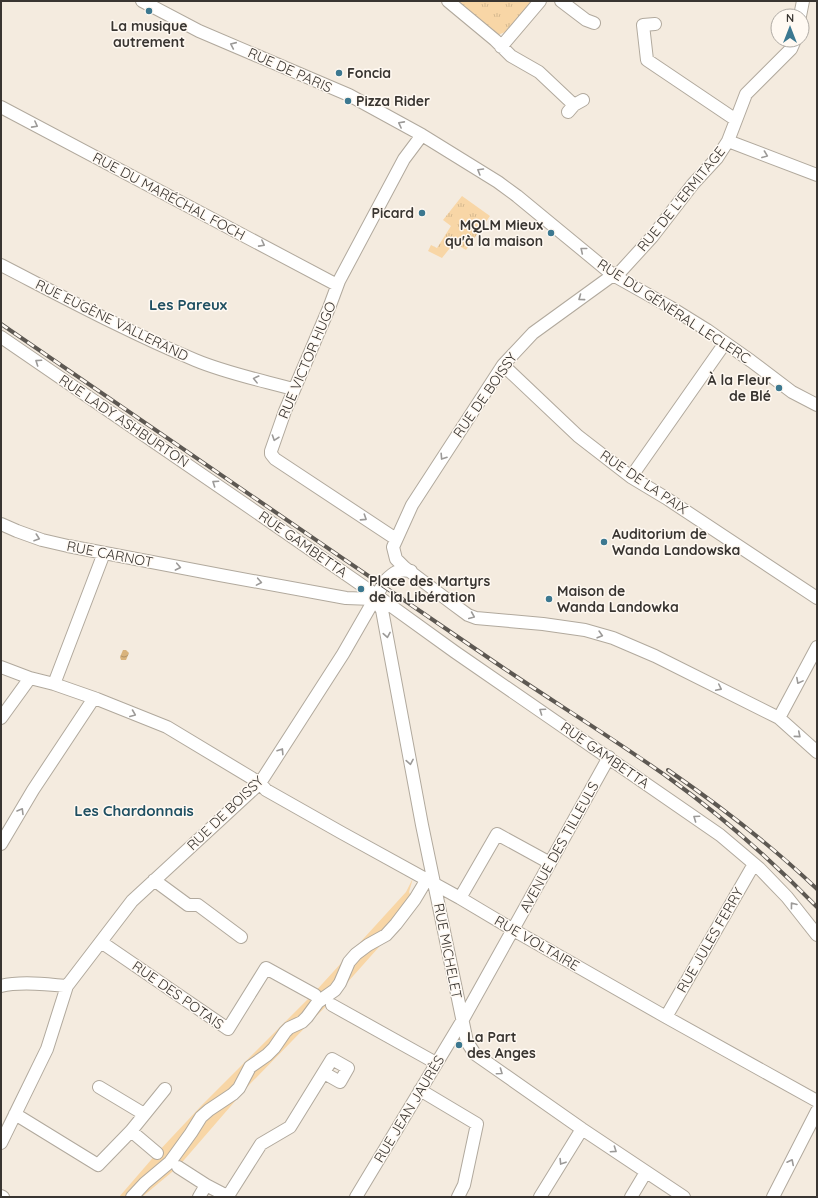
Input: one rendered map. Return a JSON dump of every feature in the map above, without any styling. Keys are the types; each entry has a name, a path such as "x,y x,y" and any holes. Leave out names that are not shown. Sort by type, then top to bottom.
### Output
{"street":[{"name":"RUE DE PARIS","path":"142,1 200,31 349,96 435,143"},
{"path":"448,1 495,40 511,56 539,72 575,106"},
{"path":"501,47 540,1"},
{"path":"561,1 586,20 594,23"},
{"path":"655,24 643,25 647,60 736,120"},
{"name":"RUE DE L'ERMITAGE","path":"613,275 621,271 652,236 693,184 717,158 728,141 746,94 791,48"},
{"name":"RUE DU MARÉCHAL FOCH","path":"1,107 337,285"},
{"name":"RUE VICTOR HUGO","path":"394,543 385,531 275,459 271,454 293,389 337,285 404,160 422,135"},
{"path":"728,141 817,175"},
{"name":"RUE DU GÉNÉRAL LECLERC","path":"435,143 498,182 517,196 613,275 670,307 725,343 792,392 817,405"},
{"name":"RUE EUGÈNE VALLERAND","path":"1,265 129,331 196,360 242,376 293,389"},
{"name":"RUE DE BOISSY","path":"385,581 394,543 412,505 503,365 533,333 613,275"},
{"name":"RUE LADY ASHBURTON","path":"1,337 247,505"},
{"path":"632,477 725,343"},
{"name":"RUE DE LA PAIX","path":"503,365 578,436 632,477 817,598"},
{"name":"RUE GAMBETTA","path":"247,505 358,583"},
{"name":"RUE CARNOT","path":"1,524 42,540 220,576 350,598"},
{"path":"394,543 396,559 468,615 483,620 543,624 585,630 613,638 655,656 779,718 817,752"},
{"path":"54,684 104,553"},
{"name":"RUE DE BOISSY","path":"66,986 132,901 260,784 343,654 385,581 390,575 399,570 411,572"},
{"path":"350,598 355,594 358,583 375,597"},
{"path":"350,598 375,597"},
{"name":"RUE GAMBETTA","path":"375,597 720,835 754,864 787,897 817,935"},
{"name":"RUE MICHELET","path":"375,597 382,610 422,825 430,881 467,1042 475,1054 684,1197"},
{"path":"779,718 817,647"},
{"name":"RUE VOLTAIRE","path":"1,666 30,678 54,684 168,727 260,784 266,790 430,881 666,1017 817,1101"},
{"path":"1,718 30,678"},
{"path":"1,844 33,790 95,699"},
{"name":"AVENUE DES TILLEULS","path":"462,1021 609,757"},
{"path":"460,898 497,834 550,863"},
{"name":"RUE JULES FERRY","path":"666,1017 754,864"},
{"path":"154,880 188,905 198,905 241,937"},
{"path":"132,1197 145,1183 170,1162 201,1117 239,1088 250,1067 267,1056 285,1032 302,1022 318,1002 335,990 340,983 349,962 356,954 368,945 386,935 415,899 424,884 430,881"},
{"name":"RUE DES POTAIS","path":"101,942 228,1029 266,968 315,996"},
{"path":"1,986 16,984 66,986 47,1049 1,1143"},
{"path":"332,1005 436,1063"},
{"name":"RUE JEAN JAURÈS","path":"356,1197 462,1021"},
{"path":"178,1167 228,1197 261,1144 290,1127 324,1073"},
{"path":"99,1087 144,1114"},
{"path":"15,1114 98,1165 131,1131 165,1089"},
{"path":"420,1090 477,1124 464,1185 458,1197"},
{"path":"773,1197 817,1111"},
{"path":"540,1197 582,1128"},
{"path":"131,1131 157,1153"},
{"path":"631,1197 646,1172"},
{"path":"199,1197 206,1185"}],"green space":[{"path":"461,1 532,1 505,32 498,35 459,4"},
{"path":"462,196 490,216 466,250 454,243 442,258 428,251 431,245 437,248 451,226 443,220"},
{"path":"413,878 409,892 412,898 420,901 329,1003 249,1085 178,1167 142,1197 119,1197 157,1153 202,1105 313,994 406,892"}],"water":[{"path":"123,650 126,650 129,653 126,660 121,660 120,657"}],"railway":[{"path":"1,324 503,668 669,778 746,839 817,907"},
{"path":"668,770 745,826 817,889"}],"place":[{"name":"La musique autrement","path":"149,11"},
{"name":"Foncia","path":"339,73"},
{"name":"Pizza Rider","path":"348,101"},
{"name":"Picard","path":"422,213"},
{"name":"MQLM Mieux qu'à la maison","path":"551,233"},
{"name":"À la Fleur de Blé","path":"779,388"},
{"name":"Auditorium de Wanda Landowska","path":"604,542"},
{"name":"Place des Martyrs de la Libération","path":"361,589"},
{"name":"Maison de Wanda Landowka","path":"549,599"},
{"name":"La Part des Anges","path":"459,1045"}],"district":[{"name":"Les Pareux","path":"188,305"},
{"name":"Les Chardonnais","path":"134,811"}]}
